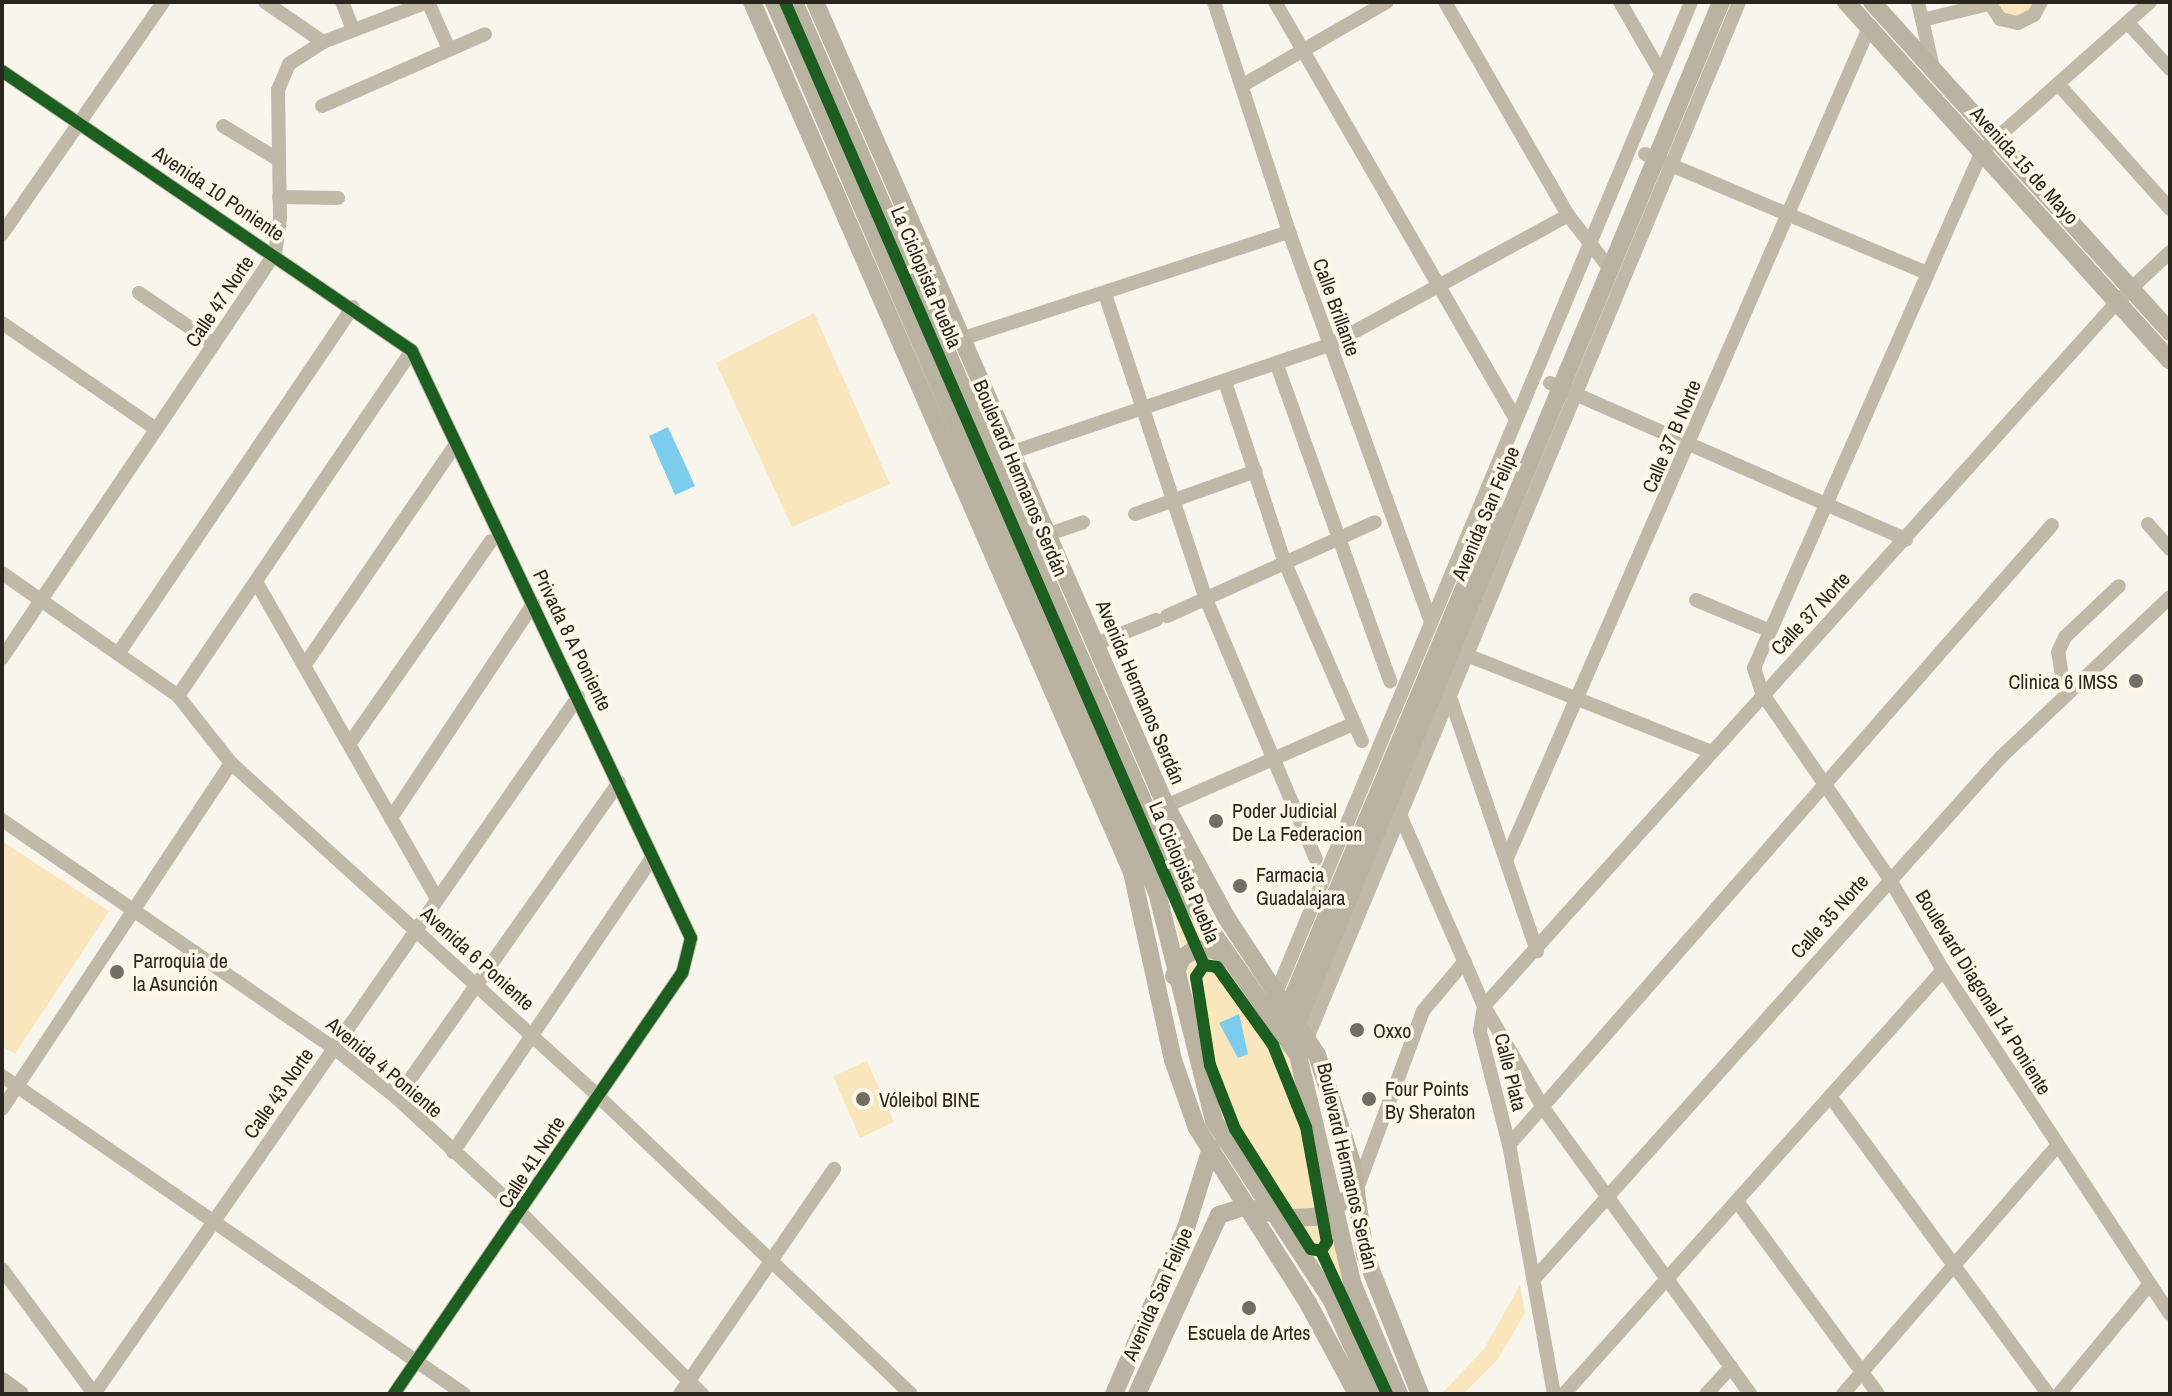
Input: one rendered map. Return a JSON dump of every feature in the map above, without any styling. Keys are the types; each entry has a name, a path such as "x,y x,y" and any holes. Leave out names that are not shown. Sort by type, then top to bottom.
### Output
{"main road":[{"path":"752,2 1132,872 1184,1099 1211,1155 1367,1392"},
{"name":"Boulevard Hermanos Serdán","path":"774,2 1157,892 1174,976 1214,1121 1331,1299 1367,1392"},
{"name":"Boulevard Hermanos Serdán","path":"794,2 1043,580 1180,886 1231,960 1287,1019 1308,1079 1353,1285 1399,1394"},
{"name":"Avenida Hermanos Serdán","path":"815,2 1166,806 1226,917 1287,1019 1345,1135 1365,1255 1420,1394"},
{"name":"Avenida San Felipe","path":"1658,158 1709,2"},
{"name":"Avenida San Felipe","path":"1287,1019 1388,786 1452,650 1562,388 1606,265 1658,158 1721,2"},
{"name":"Avenida 15 de Mayo","path":"1846,2 1982,151 2124,294 2170,332"},
{"name":"Avenida 15 de Mayo","path":"1872,2 1996,137 2124,294 2170,360"},
{"path":"783,74 824,120"},
{"path":"849,128 877,150"},
{"path":"933,275 930,290 948,336 946,353"},
{"path":"1000,422 1007,496"},
{"path":"1043,580 1052,541"},
{"path":"1174,976 1182,958 1195,949 1215,950 1231,960"},
{"path":"1167,1028 1180,1000"},
{"name":"Avenida San Felipe","path":"1114,1394 1159,1290 1211,1155 1214,1121"},
{"path":"1244,1207 1275,1214 1315,1217 1355,1194"},
{"name":"Avenida San Felipe","path":"1137,1394 1214,1220 1225,1210 1244,1207"},
{"path":"1159,1290 1179,1299"},
{"path":"2,1381 20,1394"}],"street":[{"path":"2,234 163,2"},
{"path":"265,2 323,42"},
{"path":"342,2 353,29"},
{"path":"427,2 449,49"},
{"name":"Calle 47 Norte","path":"2,658 275,254 282,75 300,54 323,42 427,2"},
{"name":"Calle Brillante","path":"1214,2 1289,232 1431,622"},
{"path":"1275,2 1516,419"},
{"path":"1243,85 1387,2"},
{"path":"1445,2 1568,215 1606,265"},
{"path":"1620,2 1661,73"},
{"name":"Avenida San Felipe","path":"1287,1019 1431,622 1691,2"},
{"name":"Avenida San Felipe","path":"1287,1019 1399,813 1449,694 1452,650 1658,158 1739,2"},
{"path":"1918,2 1937,100"},
{"path":"1922,20 1989,3 2000,19 2018,23 2034,15 2041,2"},
{"path":"1762,693 1754,668 1768,630 1982,151 2150,2"},
{"path":"2128,23 2170,69"},
{"name":"Calle 37 B Norte","path":"1507,858 1869,28"},
{"path":"322,106 485,34"},
{"name":"Avenida 10 Poniente","path":"2,71 353,307 412,351"},
{"path":"2058,84 2170,209"},
{"path":"223,126 277,159"},
{"path":"1658,158 1786,216 1927,273"},
{"path":"279,197 338,198"},
{"path":"1013,452 1330,345 1568,215"},
{"path":"961,339 1289,232"},
{"name":"Calle 37 Norte","path":"1484,1006 1537,951 1762,693 1906,539 2124,294 2170,252"},
{"path":"139,293 214,344"},
{"path":"1105,294 1206,599 1316,859"},
{"path":"118,654 353,307"},
{"path":"2,323 156,429"},
{"path":"178,696 258,585 412,351"},
{"name":"Privada 8 A Poniente","path":"412,351 619,782 692,948"},
{"path":"1277,365 1337,540 1390,681"},
{"path":"1225,382 1285,563 1362,741"},
{"path":"1562,388 1906,539"},
{"path":"306,663 456,444"},
{"path":"1135,514 1256,471"},
{"path":"1052,541 1083,522"},
{"path":"1096,644 1206,599 1375,522"},
{"path":"2148,524 2170,549"},
{"path":"1509,1145 1544,1109 2052,525"},
{"path":"350,743 491,541"},
{"name":"Avenida 6 Poniente","path":"2,573 178,696 231,763 534,1036 911,1394"},
{"path":"258,585 306,663 437,899"},
{"path":"2071,687 2062,676 2058,652 2065,637 2119,586"},
{"name":"Calle 35 Norte","path":"1534,1279 1889,878 2071,687 2170,597"},
{"path":"1696,600 1768,630"},
{"path":"391,818 533,604"},
{"path":"1452,650 1576,703 1711,752"},
{"name":"Boulevard Diagonal 14 Poniente","path":"1762,693 1889,878 1943,970 2170,1314"},
{"path":"1449,694 1537,951"},
{"name":"Calle 43 Norte","path":"94,1394 578,697"},
{"path":"1166,806 1353,724"},
{"path":"2,1109 231,763"},
{"path":"397,1098 619,782"},
{"name":"Calle Plata","path":"1388,786 1484,1006 1480,1031 1509,1145 1554,1394"},
{"name":"Avenida 4 Poniente","path":"2,820 334,1048 397,1098 521,1213 684,1388 702,1394"},
{"path":"453,1152 652,858"},
{"name":"Calle 41 Norte","path":"394,1394 521,1213 682,973 692,948"},
{"path":"1355,1194 1423,1011 1465,961"},
{"path":"1564,1394 1739,1204 1943,970"},
{"path":"1484,1006 1544,1109 1750,1394"},
{"path":"2,1076 215,1219 464,1394"},
{"path":"1830,1096 1956,1264 2048,1394"},
{"path":"1843,1394 2058,1145"},
{"path":"684,1388 834,1169"},
{"path":"1739,1204 1878,1394"},
{"path":"2,1269 94,1394"},
{"path":"2059,1394 2149,1285"},
{"path":"1706,1394 1731,1367"}],"shaded area":[{"path":"1991,2 2036,2 2031,16 2006,21"},
{"path":"814,313 890,484 792,527 716,363"},
{"path":"2,841 109,911 15,1054 2,1046"},
{"path":"1183,902 1290,1058 1352,1301 1343,1301 1273,1179 1234,1122 1196,1006 1172,906"},
{"name":"Vóleibol BINE","path":"867,1061 894,1122 860,1138 833,1076"},
{"path":"1520,1285 1525,1313 1498,1359 1463,1394 1441,1394 1484,1349"}],"water":[{"path":"668,427 695,486 675,495 649,436"},
{"path":"1239,1014 1248,1054 1238,1058 1219,1023"}],"cycle path":[{"name":"La Ciclopista Puebla","path":"785,2 1204,965"},
{"path":"2,71 412,351 691,938 682,973 394,1394"},
{"path":"1204,965 1217,967 1273,1045 1306,1127 1327,1242 1321,1251 1387,1394"},
{"path":"1204,965 1196,977 1210,1065 1235,1129 1311,1249 1321,1251"}],"place":[{"name":"Clinica 6 IMSS","path":"2136,681"},
{"name":"Poder Judicial De La Federacion","path":"1216,821"},
{"name":"Farmacia Guadalajara","path":"1240,886"},
{"name":"Parroquia de la Asunción","path":"117,972"},
{"name":"Oxxo","path":"1357,1030"},
{"name":"Vóleibol BINE","path":"863,1099"},
{"name":"Four Points By Sheraton","path":"1369,1099"},
{"name":"Escuela de Artes","path":"1249,1308"}]}
